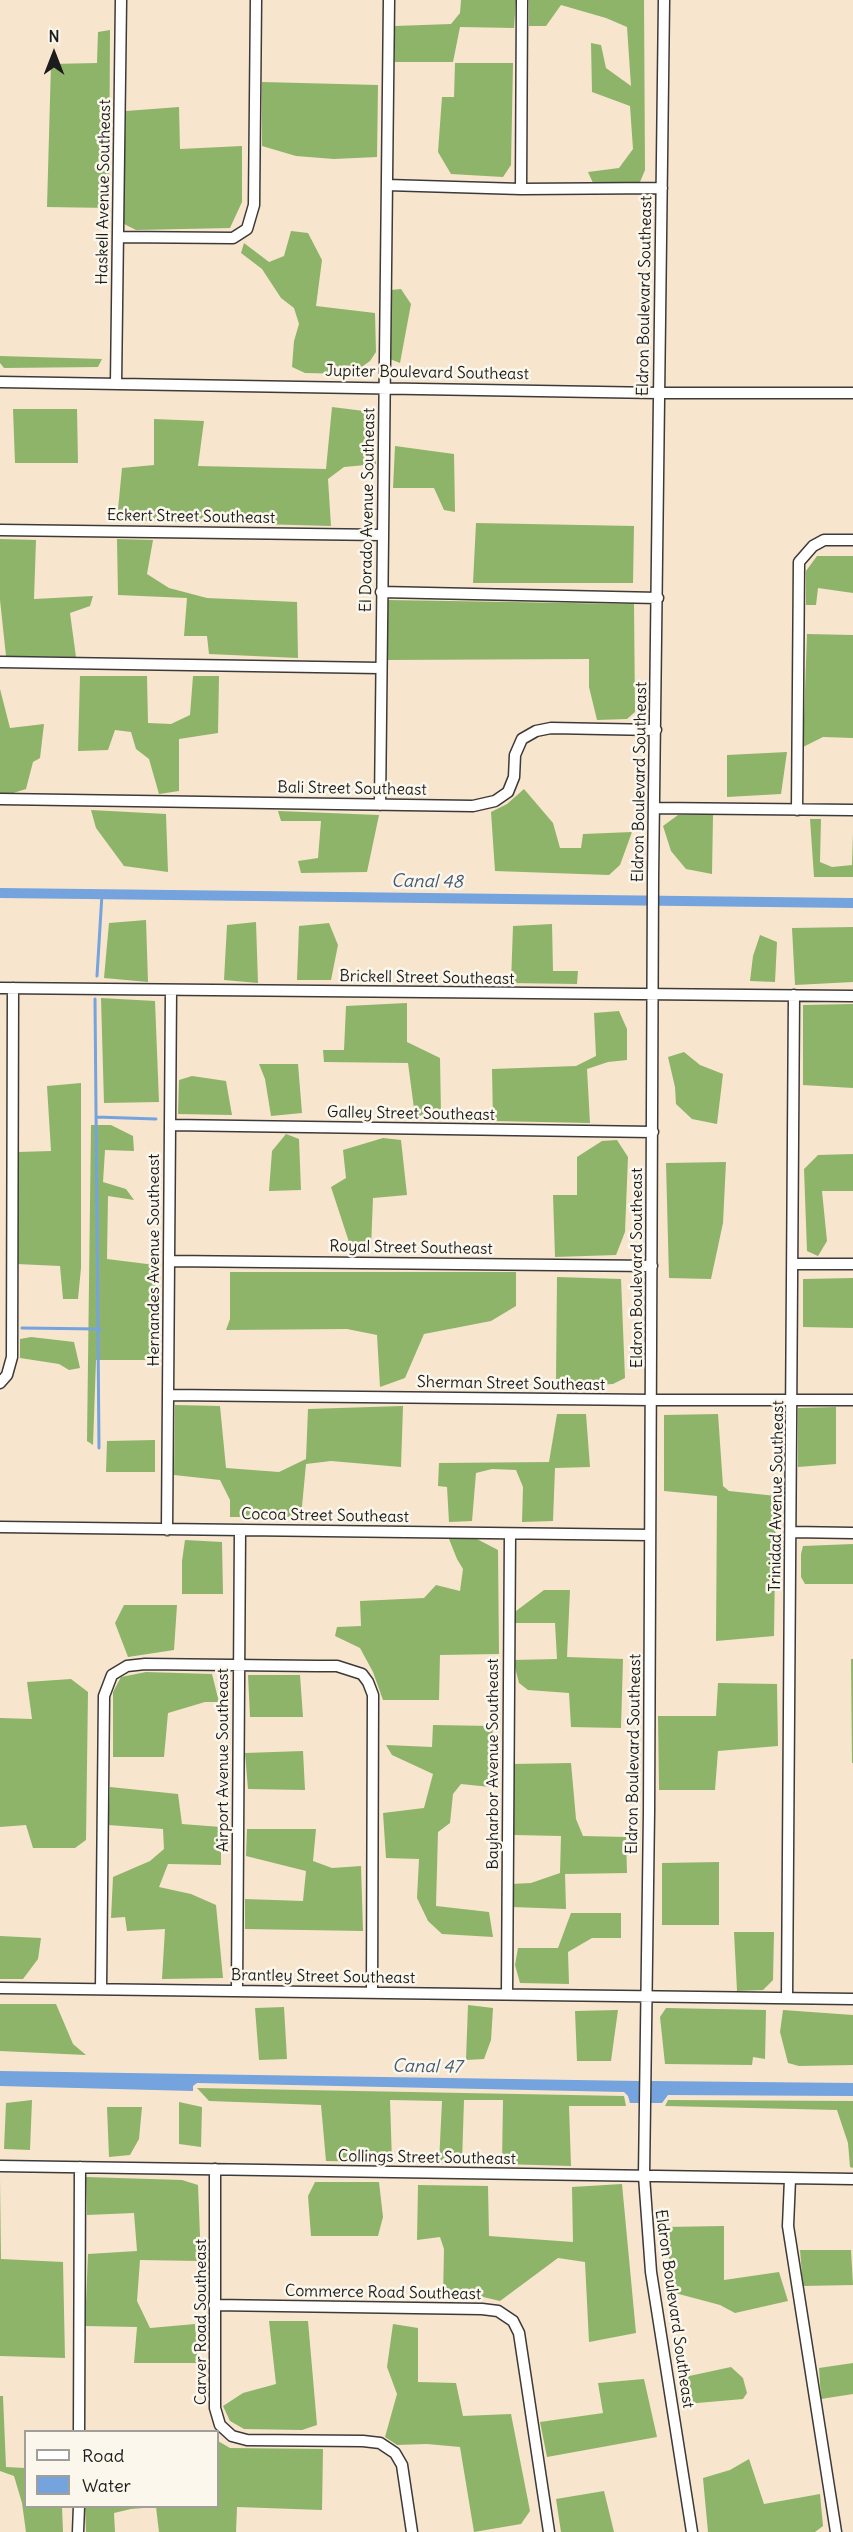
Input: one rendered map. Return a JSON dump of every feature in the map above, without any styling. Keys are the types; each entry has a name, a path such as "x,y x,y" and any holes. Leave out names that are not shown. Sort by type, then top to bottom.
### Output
{"street":[{"name":"Haskell Avenue Southeast","path":"116,384 121,0"},
{"path":"119,237 232,238 247,229 254,206 256,0"},
{"name":"El Dorado Avenue Southeast","path":"380,805 389,0"},
{"path":"521,189 522,0"},
{"name":"Eldron Boulevard Southeast","path":"664,0 653,878 654,996 644,2176 651,2272 692,2532"},
{"path":"387,185 521,189 662,188"},
{"name":"Jupiter Boulevard Southeast","path":"0,382 658,393 853,393"},
{"name":"Eckert Street Southeast","path":"0,530 382,535"},
{"path":"797,810 799,562 813,546 824,540 853,540"},
{"path":"381,592 658,598"},
{"path":"0,662 380,668"},
{"name":"Bali Street Southeast","path":"0,799 472,806 495,801 508,792 514,777 515,755 522,739 536,731 551,728 656,730"},
{"path":"655,808 853,810"},
{"name":"Brickell Street Southeast","path":"0,988 654,996 853,996"},
{"path":"0,1383 7,1376 12,1357 13,988"},
{"name":"Hernandes Avenue Southeast","path":"167,1530 171,990"},
{"name":"Trinidad Avenue Southeast","path":"787,1998 794,995"},
{"name":"Galley Street Southeast","path":"170,1125 653,1132"},
{"name":"Royal Street Southeast","path":"168,1261 652,1266"},
{"path":"793,1264 853,1264"},
{"name":"Sherman Street Southeast","path":"168,1395 853,1400"},
{"name":"Cocoa Street Southeast","path":"0,1527 650,1535"},
{"name":"Airport Avenue Southeast","path":"237,1991 240,1530"},
{"path":"791,1532 853,1533"},
{"name":"Bayharbor Avenue Southeast","path":"507,1994 510,1534"},
{"path":"101,1989 104,1696 112,1675 127,1666 145,1664 337,1666 362,1674 369,1682 373,1695 372,1992"},
{"name":"Brantley Street Southeast","path":"0,1988 853,1999"},
{"name":"Collings Street Southeast","path":"0,2166 853,2179"},
{"path":"79,2430 80,2167"},
{"name":"Carver Road Southeast","path":"215,2169 215,2408 220,2425 232,2436 247,2440 363,2441 380,2444 395,2453 402,2465 412,2532"},
{"path":"790,2179 788,2226 836,2532"},
{"name":"Commerce Road Southeast","path":"214,2305 482,2308 498,2311 513,2321 519,2333 547,2532"},
{"path":"78,2532 79,2508"}],"green space":[{"path":"461,0 516,0 514,28 460,27 453,62 395,62 395,26 451,24 460,13"},
{"path":"529,0 644,0 645,170 640,182 593,183 588,172 619,168 633,149 630,106 592,92 591,43 601,45 606,68 631,86 627,27 606,18 561,5 546,26 529,26"},
{"path":"110,30 109,208 47,207 51,64 97,63 98,32"},
{"path":"455,63 513,63 511,165 503,177 451,174 438,152 442,97 454,97"},
{"path":"262,82 378,85 377,157 334,159 296,156 262,146"},
{"path":"179,107 180,149 242,146 242,202 230,228 136,230 122,223 126,111"},
{"path":"291,231 308,233 322,260 316,306 375,313 376,352 370,361 352,374 305,373 292,367 294,341 299,324 294,308 281,298 262,269 241,253 244,243 269,262 284,256"},
{"path":"401,289 411,304 400,363 390,359 391,290"},
{"path":"0,356 102,359 98,367 4,368 0,363"},
{"path":"332,407 372,412 376,464 344,467 328,479 331,526 117,520 122,468 154,465 154,419 204,421 198,466 326,469"},
{"path":"13,409 77,409 78,463 15,463"},
{"path":"395,446 454,454 455,512 444,510 434,488 393,488"},
{"path":"476,523 634,526 633,583 473,583"},
{"path":"0,539 36,540 34,599 93,596 90,606 70,613 76,657 6,656 0,600"},
{"path":"117,539 153,540 147,574 169,588 207,598 297,602 298,658 209,654 207,636 184,636 187,598 118,595"},
{"path":"817,556 853,556 853,593 818,588 816,605 806,605 806,571"},
{"path":"387,600 634,604 635,712 627,719 597,720 589,687 589,659 385,660"},
{"path":"807,634 853,635 853,738 823,737 803,747"},
{"path":"80,676 147,676 148,723 171,724 190,715 193,676 219,676 218,733 179,739 179,791 159,794 149,759 136,749 131,732 115,730 108,750 78,751"},
{"path":"0,689 10,728 44,724 40,758 33,762 26,789 10,794 0,794"},
{"path":"787,752 781,794 727,797 727,755"},
{"path":"524,789 553,823 560,848 581,848 583,834 632,832 620,865 609,875 495,871 491,812 507,804"},
{"path":"91,810 166,814 168,872 124,866 96,828"},
{"path":"278,811 379,815 367,872 301,873 298,861 318,858 321,821 281,821"},
{"path":"678,815 713,815 712,874 686,869 671,851 663,826"},
{"path":"810,819 821,819 820,862 832,867 852,865 853,833 853,877 814,877"},
{"path":"146,920 148,982 104,978 109,923"},
{"path":"256,922 258,983 224,980 227,925"},
{"path":"329,923 338,945 331,980 297,980 299,926"},
{"path":"552,924 553,971 578,971 577,984 511,983 513,926"},
{"path":"853,927 853,982 795,985 792,928"},
{"path":"760,935 777,942 775,982 750,981 753,956"},
{"path":"101,998 155,1001 159,1102 104,1103"},
{"path":"407,1003 407,1042 440,1058 441,1115 415,1116 408,1063 324,1062 323,1050 344,1050 346,1006"},
{"path":"853,1004 853,1088 803,1085 803,1005"},
{"path":"619,1011 627,1029 627,1060 608,1062 587,1069 590,1123 493,1121 492,1069 576,1066 596,1056 594,1013"},
{"path":"684,1052 700,1065 723,1074 717,1124 692,1119 676,1104 675,1087 668,1057"},
{"path":"259,1064 298,1064 302,1113 271,1116 265,1079"},
{"path":"192,1076 226,1081 232,1115 178,1114 179,1080"},
{"path":"81,1083 81,1268 78,1299 63,1299 60,1266 17,1264 18,1152 51,1151 47,1086"},
{"path":"91,1125 111,1125 133,1136 134,1151 105,1150 103,1182 126,1189 134,1200 108,1196 107,1259 155,1265 157,1360 96,1360 93,1445 87,1441"},
{"path":"286,1134 299,1139 301,1190 269,1191 272,1151"},
{"path":"383,1138 401,1140 407,1195 373,1198 371,1248 350,1245 331,1187 346,1178 343,1150"},
{"path":"617,1140 628,1157 625,1232 616,1255 555,1257 553,1195 577,1195 577,1157 602,1141"},
{"path":"853,1154 853,1191 822,1191 827,1241 818,1256 807,1251 804,1169 818,1155"},
{"path":"726,1162 723,1223 711,1279 669,1278 666,1163"},
{"path":"230,1272 516,1272 516,1306 491,1321 424,1334 405,1378 380,1387 377,1335 347,1329 226,1330 230,1319"},
{"path":"557,1277 621,1279 625,1378 613,1384 576,1386 556,1380"},
{"path":"853,1278 853,1328 803,1327 803,1279"},
{"path":"31,1337 74,1342 80,1368 69,1370 59,1364 20,1358 20,1339"},
{"path":"175,1405 220,1406 226,1468 279,1472 306,1459 308,1409 403,1406 401,1467 331,1461 306,1464 301,1517 230,1517 230,1500 220,1480 174,1475"},
{"path":"836,1407 836,1464 798,1467 798,1408"},
{"path":"557,1414 586,1414 590,1467 555,1468 553,1521 522,1522 523,1487 516,1470 492,1469 476,1473 472,1521 449,1522 447,1487 438,1486 439,1463 549,1462"},
{"path":"718,1414 723,1486 729,1491 776,1496 774,1636 716,1641 717,1496 664,1491 664,1415"},
{"path":"155,1440 155,1472 106,1472 107,1441"},
{"path":"475,1538 498,1550 499,1654 440,1655 439,1700 383,1700 373,1672 360,1648 335,1636 337,1627 361,1626 360,1601 424,1598 436,1585 460,1591 463,1569 449,1539"},
{"path":"185,1540 222,1542 223,1594 182,1594 182,1561"},
{"path":"853,1544 853,1584 805,1584 801,1577 803,1546"},
{"path":"544,1590 570,1590 567,1657 623,1659 621,1728 571,1727 569,1693 528,1690 519,1683 513,1660 557,1659 555,1623 514,1623 516,1611"},
{"path":"124,1605 177,1605 174,1650 128,1657 115,1623"},
{"path":"851,1659 853,1659 853,1763 852,1763"},
{"path":"146,1672 212,1674 219,1702 205,1702 168,1713 164,1757 113,1757 113,1692 121,1677"},
{"path":"248,1675 300,1675 303,1717 250,1717"},
{"path":"71,1679 88,1692 86,1840 75,1848 33,1848 26,1825 0,1827 0,1718 32,1719 27,1682"},
{"path":"718,1683 777,1684 778,1746 718,1751 715,1790 659,1790 658,1716 716,1716"},
{"path":"433,1725 493,1726 490,1787 461,1784 453,1794 450,1823 438,1832 436,1906 489,1912 493,1937 442,1934 428,1921 417,1898 419,1859 386,1858 383,1813 424,1808 433,1774 392,1755 386,1745 432,1747"},
{"path":"303,1751 305,1790 248,1789 245,1753"},
{"path":"571,1763 576,1819 583,1836 626,1837 627,1873 565,1874 566,1909 513,1907 511,1884 531,1883 560,1873 561,1836 514,1835 513,1764"},
{"path":"110,1787 178,1794 182,1824 221,1827 221,1865 168,1864 159,1887 191,1894 216,1905 223,1978 162,1979 165,1929 127,1931 125,1917 111,1918 113,1877 150,1861 164,1849 163,1829 108,1825"},
{"path":"247,1829 316,1829 313,1861 332,1868 361,1866 363,1931 245,1929 245,1899 303,1901 306,1871 246,1856"},
{"path":"719,1862 719,1925 662,1925 662,1863"},
{"path":"571,1913 621,1913 621,1938 592,1938 568,1952 569,1984 520,1983 515,1965 518,1948 558,1948"},
{"path":"734,1932 774,1932 773,1980 763,1990 737,1991"},
{"path":"0,1936 41,1938 38,1959 23,1979 0,1979"},
{"path":"0,2004 56,2004 73,2044 86,2055 0,2051"},
{"path":"468,2005 493,2008 491,2040 484,2059 466,2060"},
{"path":"284,2007 287,2059 259,2060 255,2008"},
{"path":"666,2008 766,2010 765,2059 753,2057 752,2065 665,2064 660,2017"},
{"path":"618,2010 611,2061 577,2061 575,2011"},
{"path":"783,2010 853,2015 853,2065 799,2066 788,2063 780,2032"},
{"path":"197,2088 624,2096 626,2106 569,2106 571,2166 502,2164 503,2100 464,2100 462,2162 439,2163 442,2101 390,2100 392,2162 326,2161 321,2105 209,2101"},
{"path":"32,2100 30,2150 4,2149 6,2103"},
{"path":"668,2100 853,2101 853,2168 850,2167 848,2143 837,2110 665,2106"},
{"path":"179,2102 202,2107 201,2147 179,2144"},
{"path":"107,2107 142,2107 139,2139 130,2155 109,2157"},
{"path":"86,2177 182,2180 198,2185 201,2261 140,2260 137,2301 150,2328 195,2324 198,2363 134,2363 137,2327 85,2326 88,2254 137,2251 134,2213 87,2215"},
{"path":"0,2179 1,2259 63,2262 65,2358 0,2356"},
{"path":"315,2182 379,2182 383,2217 378,2236 311,2236 308,2196"},
{"path":"622,2184 636,2333 589,2342 585,2262 558,2258 500,2301 479,2296 443,2297 444,2249 440,2237 417,2240 418,2185 488,2186 489,2236 573,2242 572,2187"},
{"path":"724,2226 724,2280 779,2272 788,2301 735,2313 720,2305 675,2293 664,2227"},
{"path":"800,2250 851,2250 853,2285 803,2286"},
{"path":"269,2321 308,2321 317,2425 302,2430 244,2429 230,2421 223,2406 243,2393 276,2384"},
{"path":"393,2324 418,2328 418,2382 456,2383 463,2416 511,2414 530,2511 521,2524 474,2532 460,2447 427,2444 397,2445 385,2437 397,2394 387,2367"},
{"path":"853,2363 853,2394 821,2399 819,2368"},
{"path":"731,2367 743,2378 747,2393 743,2399 686,2404 680,2378"},
{"path":"644,2379 657,2437 547,2457 540,2422 603,2413 598,2383"},
{"path":"0,2396 3,2396 6,2467 24,2468 24,2508 62,2508 63,2532 26,2532 22,2503 14,2476 0,2471"},
{"path":"219,2442 230,2448 323,2449 322,2510 237,2507 236,2532 159,2532 156,2508 219,2508"},
{"path":"749,2459 764,2504 820,2494 823,2526 815,2532 708,2532 703,2478 730,2470"},
{"path":"604,2491 614,2532 561,2532 556,2499"},
{"path":"85,2508 144,2508 114,2513 115,2532 86,2532"}],"water":[{"path":"0,2071 640,2081 640,2103 630,2103 624,2092 197,2083 193,2086 193,2091 0,2086"},
{"path":"651,2081 853,2083 853,2096 668,2095 662,2103 650,2103"}],"waterway":[{"name":"Canal 48","path":"0,893 853,903"},
{"path":"97,976 102,894"},
{"path":"95,999 99,1448"},
{"path":"96,1117 156,1119"},
{"path":"22,1328 100,1329"}],"water label":[{"name":"Canal 47","path":"427,2067"}]}
